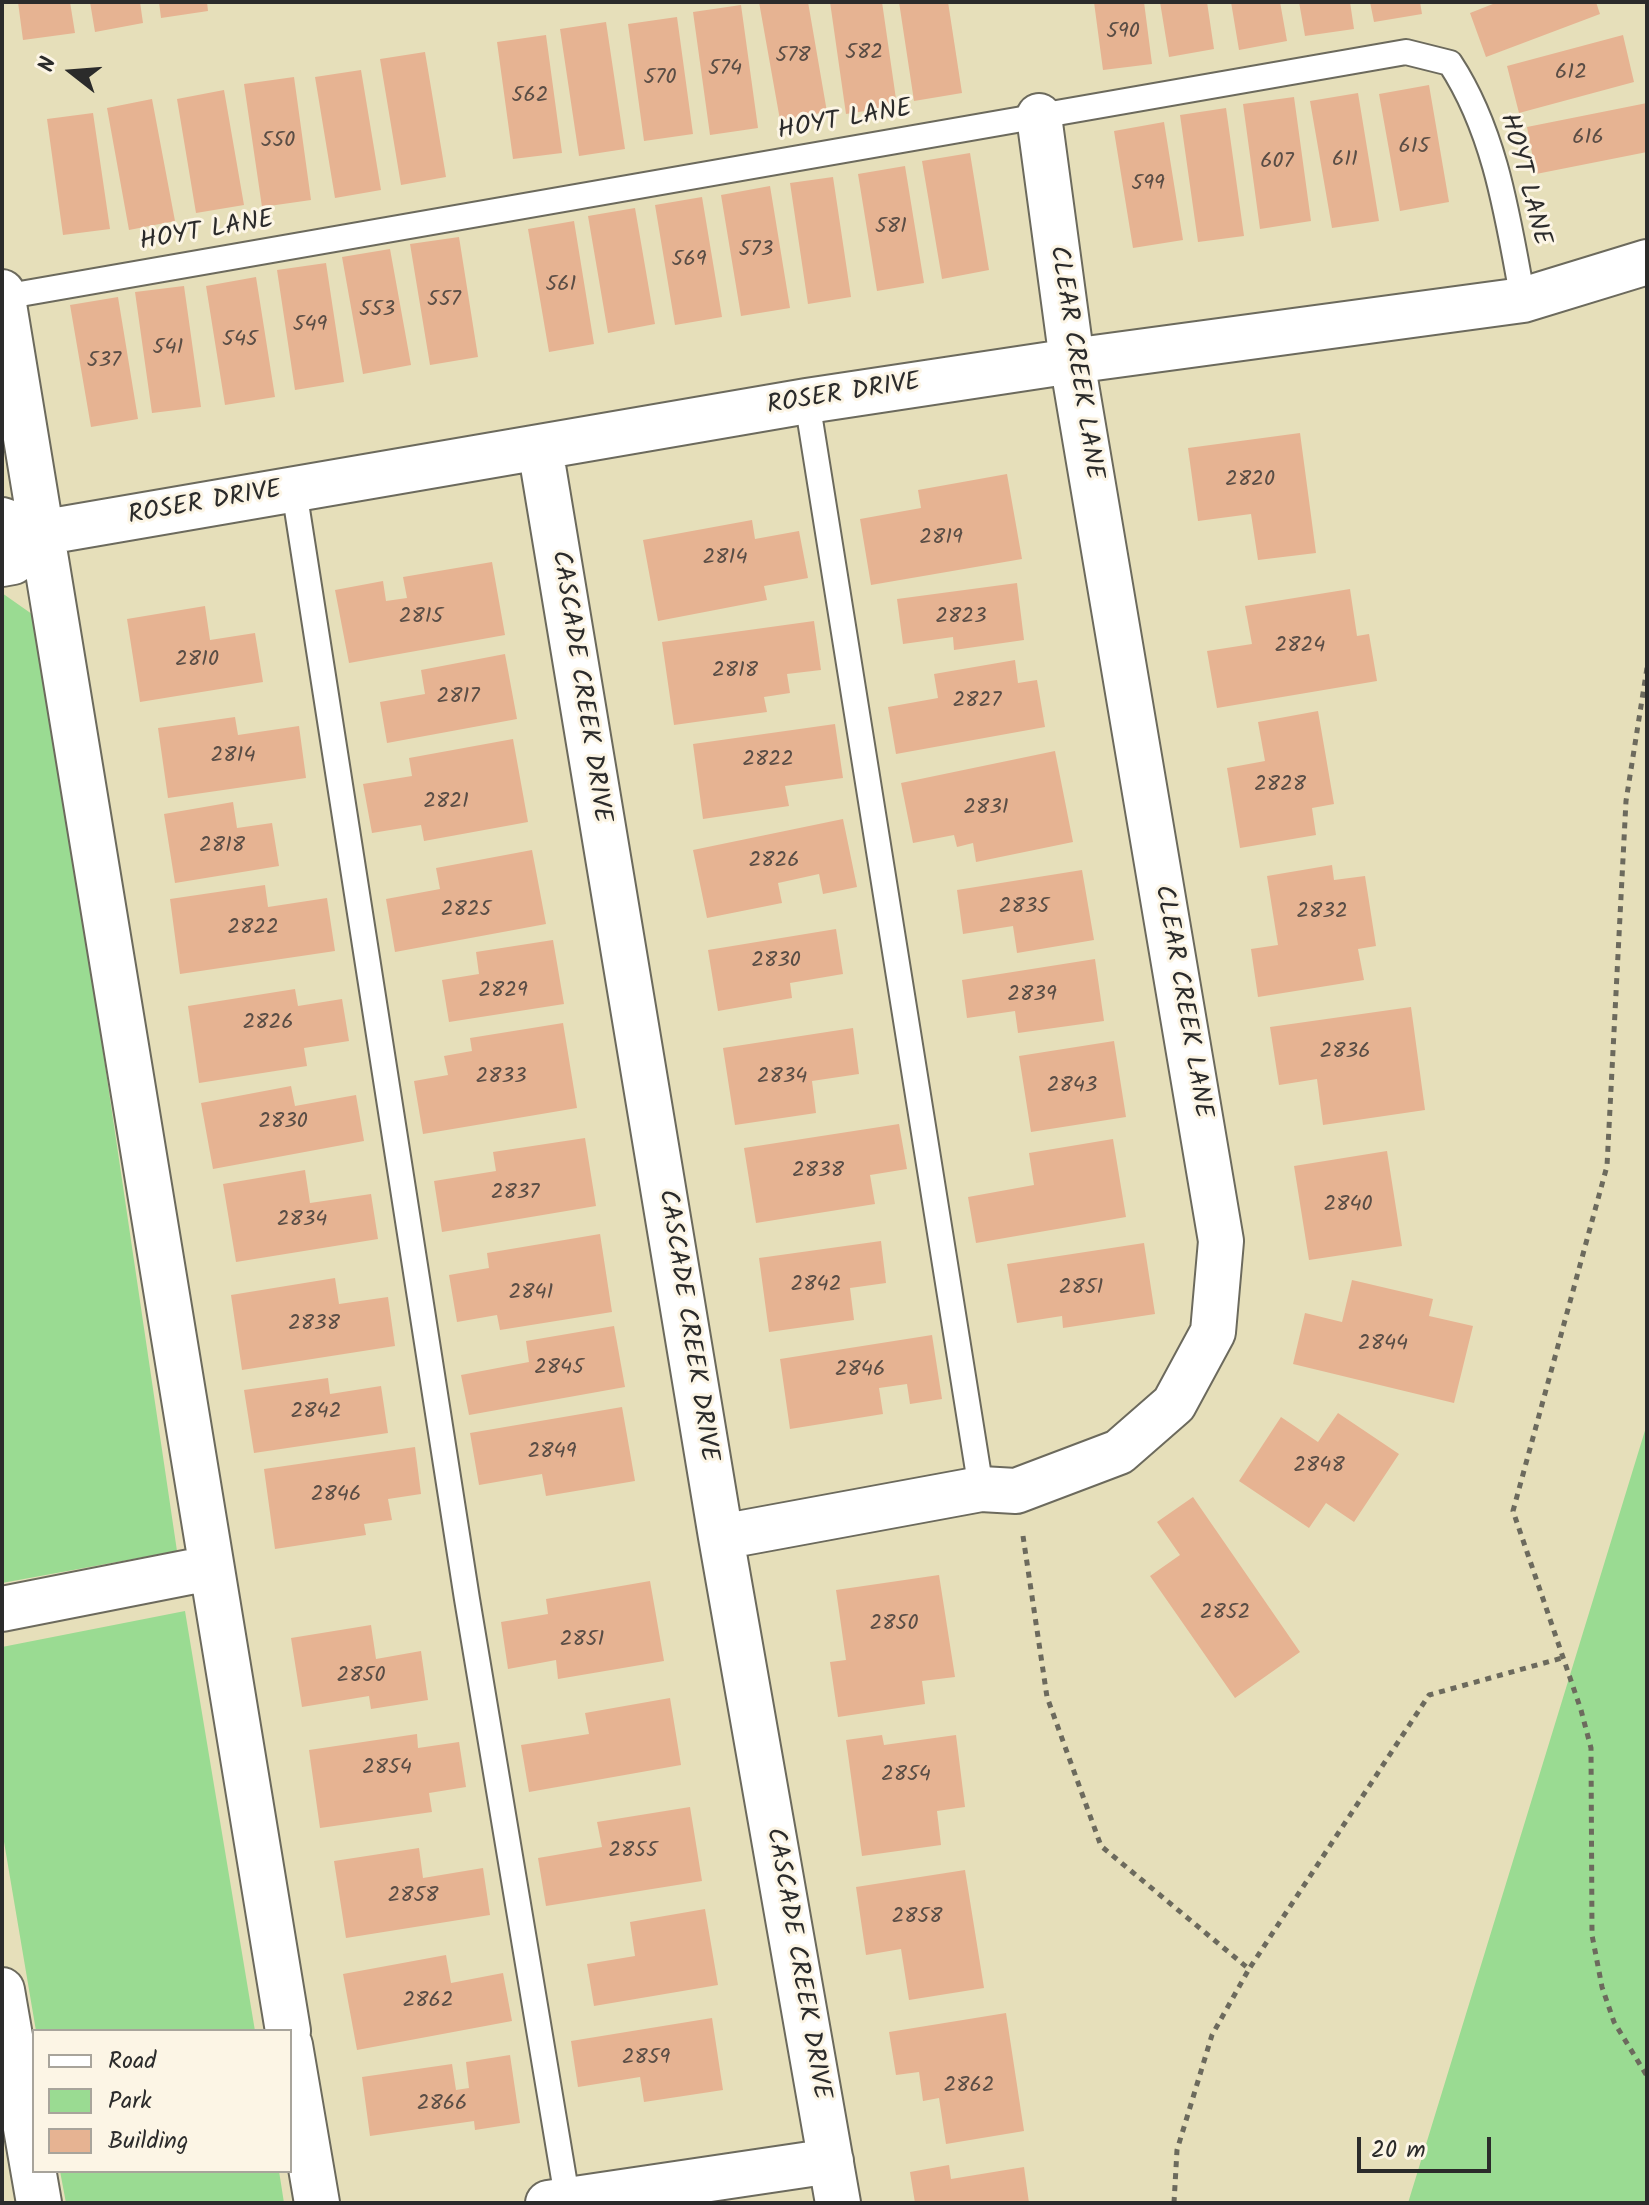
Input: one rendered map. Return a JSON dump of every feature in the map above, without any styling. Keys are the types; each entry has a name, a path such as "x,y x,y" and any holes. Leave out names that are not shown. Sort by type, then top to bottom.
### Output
{"street":[{"name":"CLEAR CREEK LANE","path":"721,1537 998,1490 1119,1452 1174,1404 1213,1332 1221,1241 1072,361 1039,116"},
{"name":"ROSER DRIVE","path":"21,526 294,490 807,401 1072,361 1523,300 1647,262"},
{"path":"2,294 21,526 210,1568 288,2029"},
{"name":"CASCADE CREEK DRIVE","path":"540,448 721,1537 838,2203"},
{"path":"2,564 13,562 21,526"},
{"path":"2,1609 210,1568"},
{"path":"2,1990 32,2163"},
{"path":"292,2057 317,2203"},
{"path":"561,2202 831,2161"},
{"path":"34,2173 39,2203"}],"lane":[{"name":"HOYT LANE","path":"2,294 1406,52 1450,63 1469,92 1488,139 1523,300"},
{"path":"807,401 998,1490"},
{"path":"294,490 561,2202"}],"path":[{"path":"1647,668 1626,801 1607,1166 1513,1511 1591,1748 1592,1935 1602,1987 1614,2022 1647,2076"},
{"path":"998,1490 1047,1697 1101,1846 1249,1969"},
{"path":"1174,2203 1177,2150 1212,2035 1249,1969 1429,1695 1562,1658"}],"green space":[{"path":"2,593 39,619 177,1551 2,1583"},
{"path":"1647,1424 1647,2203 1408,2203"},
{"path":"185,1611 255,2029 36,2029 2,1830 2,1647"},
{"path":"60,2173 279,2173 284,2203 66,2203"}],"building":[{"path":"18,2 70,2 75,33 23,40"},
{"path":"90,2 140,2 143,23 95,32"},
{"path":"159,2 207,2 208,11 161,18"},
{"path":"759,2 808,2 827,112 780,120"},
{"path":"830,2 882,2 897,106 846,114"},
{"path":"899,2 948,2 962,93 914,101"},
{"path":"1094,2 1144,2 1152,64 1103,70"},
{"path":"1160,2 1207,2 1214,49 1169,57"},
{"path":"1231,2 1280,2 1287,41 1239,50"},
{"path":"1299,2 1350,2 1354,29 1305,36"},
{"path":"1370,2 1420,2 1422,14 1374,22"},
{"path":"1498,2 1596,2 1600,14 1486,57 1470,13"},
{"path":"741,5 758,128 710,135 693,12"},
{"path":"677,17 693,134 644,141 628,24"},
{"path":"606,22 625,149 579,156 560,29"},
{"path":"546,35 562,153 513,159 497,42"},
{"path":"1623,35 1634,82 1519,113 1507,66"},
{"path":"425,52 446,177 401,185 380,59"},
{"path":"361,70 381,190 335,198 315,77"},
{"path":"294,77 311,200 262,207 244,84"},
{"path":"1429,85 1449,202 1400,211 1379,94"},
{"path":"224,90 244,205 196,213 177,99"},
{"path":"1358,93 1379,221 1332,228 1310,101"},
{"path":"1294,97 1311,221 1260,229 1243,104"},
{"path":"152,99 175,221 129,230 107,108"},
{"path":"1647,103 1647,152 1536,174 1527,127"},
{"path":"1226,108 1244,236 1198,242 1180,115"},
{"path":"93,113 110,229 63,235 47,119"},
{"path":"1164,122 1183,240 1133,248 1114,131"},
{"path":"970,153 989,270 942,279 922,161"},
{"path":"905,166 924,283 877,291 858,174"},
{"path":"833,177 851,297 808,304 790,183"},
{"path":"770,186 790,308 741,316 721,195"},
{"path":"702,197 722,317 675,325 655,205"},
{"path":"635,208 655,324 608,333 588,216"},
{"path":"574,221 594,344 549,352 528,229"},
{"path":"459,237 478,357 430,365 410,244"},
{"path":"390,249 411,365 363,374 342,257"},
{"path":"326,263 344,382 295,390 277,270"},
{"path":"256,277 275,397 225,405 206,286"},
{"path":"184,286 201,407 152,413 135,292"},
{"path":"118,297 138,419 91,427 70,305"},
{"path":"1300,433 1316,553 1258,560 1251,514 1198,521 1188,448"},
{"path":"1007,474 1022,559 871,585 860,519 921,508 918,490"},
{"path":"752,520 755,539 799,531 808,578 764,586 767,600 658,621 643,540"},
{"path":"492,562 505,635 349,663 335,590 383,581 386,601 407,598 403,577"},
{"path":"1017,583 1024,640 954,650 953,637 903,644 897,599"},
{"path":"1350,589 1357,636 1369,634 1377,681 1217,708 1207,651 1252,644 1245,606"},
{"path":"205,606 210,640 255,633 263,682 140,702 127,619"},
{"path":"814,621 821,670 787,674 790,693 764,697 767,712 674,725 662,642"},
{"path":"505,654 517,719 387,743 380,702 425,694 421,670"},
{"path":"1015,660 1018,683 1037,680 1045,727 896,754 888,707 938,698 934,674"},
{"path":"1318,711 1334,804 1312,808 1316,835 1240,848 1227,768 1265,761 1258,722"},
{"path":"235,717 238,735 299,726 306,778 168,798 158,728"},
{"path":"835,724 843,778 785,786 789,806 703,819 693,744"},
{"path":"513,739 528,822 424,841 421,825 372,833 363,784 412,776 409,758"},
{"path":"1055,751 1073,842 976,862 973,843 957,847 954,835 913,843 901,783"},
{"path":"233,802 237,828 272,823 279,866 175,883 164,814"},
{"path":"843,819 857,887 823,894 819,874 778,883 782,903 707,918 693,850"},
{"path":"532,850 546,924 395,952 386,899 440,889 436,868"},
{"path":"1332,865 1334,880 1365,876 1376,946 1358,949 1364,980 1258,997 1251,949 1278,945 1267,876"},
{"path":"1082,870 1094,940 1017,953 1013,926 963,934 957,890"},
{"path":"265,885 268,907 327,898 335,951 180,974 170,899"},
{"path":"836,929 843,974 790,983 792,998 718,1011 708,950"},
{"path":"553,940 564,1004 449,1022 442,980 479,974 476,952"},
{"path":"1095,959 1104,1021 1018,1033 1015,1011 967,1018 962,980"},
{"path":"295,989 298,1006 342,999 349,1041 304,1048 307,1066 199,1083 188,1006"},
{"path":"1411,1007 1425,1110 1323,1125 1317,1079 1279,1085 1270,1027"},
{"path":"563,1023 577,1108 423,1134 414,1081 448,1075 444,1056 472,1051 470,1038"},
{"path":"853,1028 859,1074 812,1081 816,1113 735,1125 723,1048"},
{"path":"1114,1041 1126,1117 1031,1132 1019,1056"},
{"path":"291,1086 295,1106 356,1095 364,1141 213,1169 201,1103"},
{"path":"899,1124 907,1169 870,1175 875,1204 756,1223 744,1148"},
{"path":"585,1138 596,1206 442,1232 434,1181 496,1171 493,1152"},
{"path":"1113,1139 1126,1217 976,1243 968,1197 1034,1185 1029,1153"},
{"path":"1387,1151 1402,1246 1309,1260 1294,1166"},
{"path":"305,1170 310,1203 371,1194 378,1239 236,1262 223,1184"},
{"path":"600,1234 612,1312 500,1330 497,1315 457,1322 449,1275 489,1268 487,1253"},
{"path":"881,1241 886,1283 850,1288 854,1320 769,1332 759,1258"},
{"path":"1144,1243 1155,1314 1063,1328 1062,1316 1017,1323 1007,1264"},
{"path":"335,1278 339,1304 388,1297 395,1346 242,1370 231,1295"},
{"path":"1352,1280 1433,1299 1429,1316 1473,1326 1454,1403 1293,1364 1305,1313 1342,1322"},
{"path":"614,1326 625,1387 469,1415 461,1375 529,1362 526,1341"},
{"path":"932,1335 942,1399 910,1404 907,1384 879,1388 883,1414 790,1429 780,1359"},
{"path":"328,1378 330,1394 381,1386 388,1433 254,1453 244,1390"},
{"path":"622,1407 635,1481 546,1496 542,1474 479,1485 470,1433"},
{"path":"1338,1413 1399,1454 1354,1522 1326,1503 1309,1528 1239,1481 1281,1417 1318,1442"},
{"path":"415,1447 421,1494 388,1499 392,1520 364,1524 366,1535 275,1549 264,1469"},
{"path":"1193,1497 1300,1652 1235,1698 1150,1576 1180,1555 1157,1522"},
{"path":"939,1575 955,1677 922,1681 925,1704 838,1717 830,1662 846,1660 836,1590"},
{"path":"650,1581 664,1661 558,1679 556,1660 508,1669 501,1622 548,1614 546,1599"},
{"path":"371,1625 376,1659 421,1651 428,1700 371,1709 369,1696 302,1707 291,1638"},
{"path":"670,1698 681,1765 529,1792 521,1745 589,1734 585,1713"},
{"path":"417,1734 418,1748 459,1742 466,1787 429,1793 432,1812 320,1828 309,1750"},
{"path":"882,1735 884,1745 956,1735 965,1807 937,1811 941,1845 862,1856 846,1740"},
{"path":"690,1807 702,1881 546,1906 538,1858 602,1847 597,1822"},
{"path":"419,1848 423,1878 483,1868 490,1915 346,1938 334,1861"},
{"path":"965,1870 984,1988 909,2000 901,1949 866,1955 856,1887"},
{"path":"705,1909 718,1985 594,2006 587,1964 635,1956 630,1922"},
{"path":"446,1955 451,1983 503,1973 512,2021 357,2050 343,1974"},
{"path":"1006,2013 1024,2131 946,2144 939,2098 923,2101 919,2072 896,2075 889,2032"},
{"path":"712,2018 723,2090 644,2102 640,2077 578,2087 571,2041"},
{"path":"510,2055 520,2123 475,2130 474,2121 370,2136 362,2077 452,2064 456,2090 469,2088 466,2062"},
{"path":"949,2165 951,2179 1024,2167 1029,2203 915,2203 910,2172"}]}
